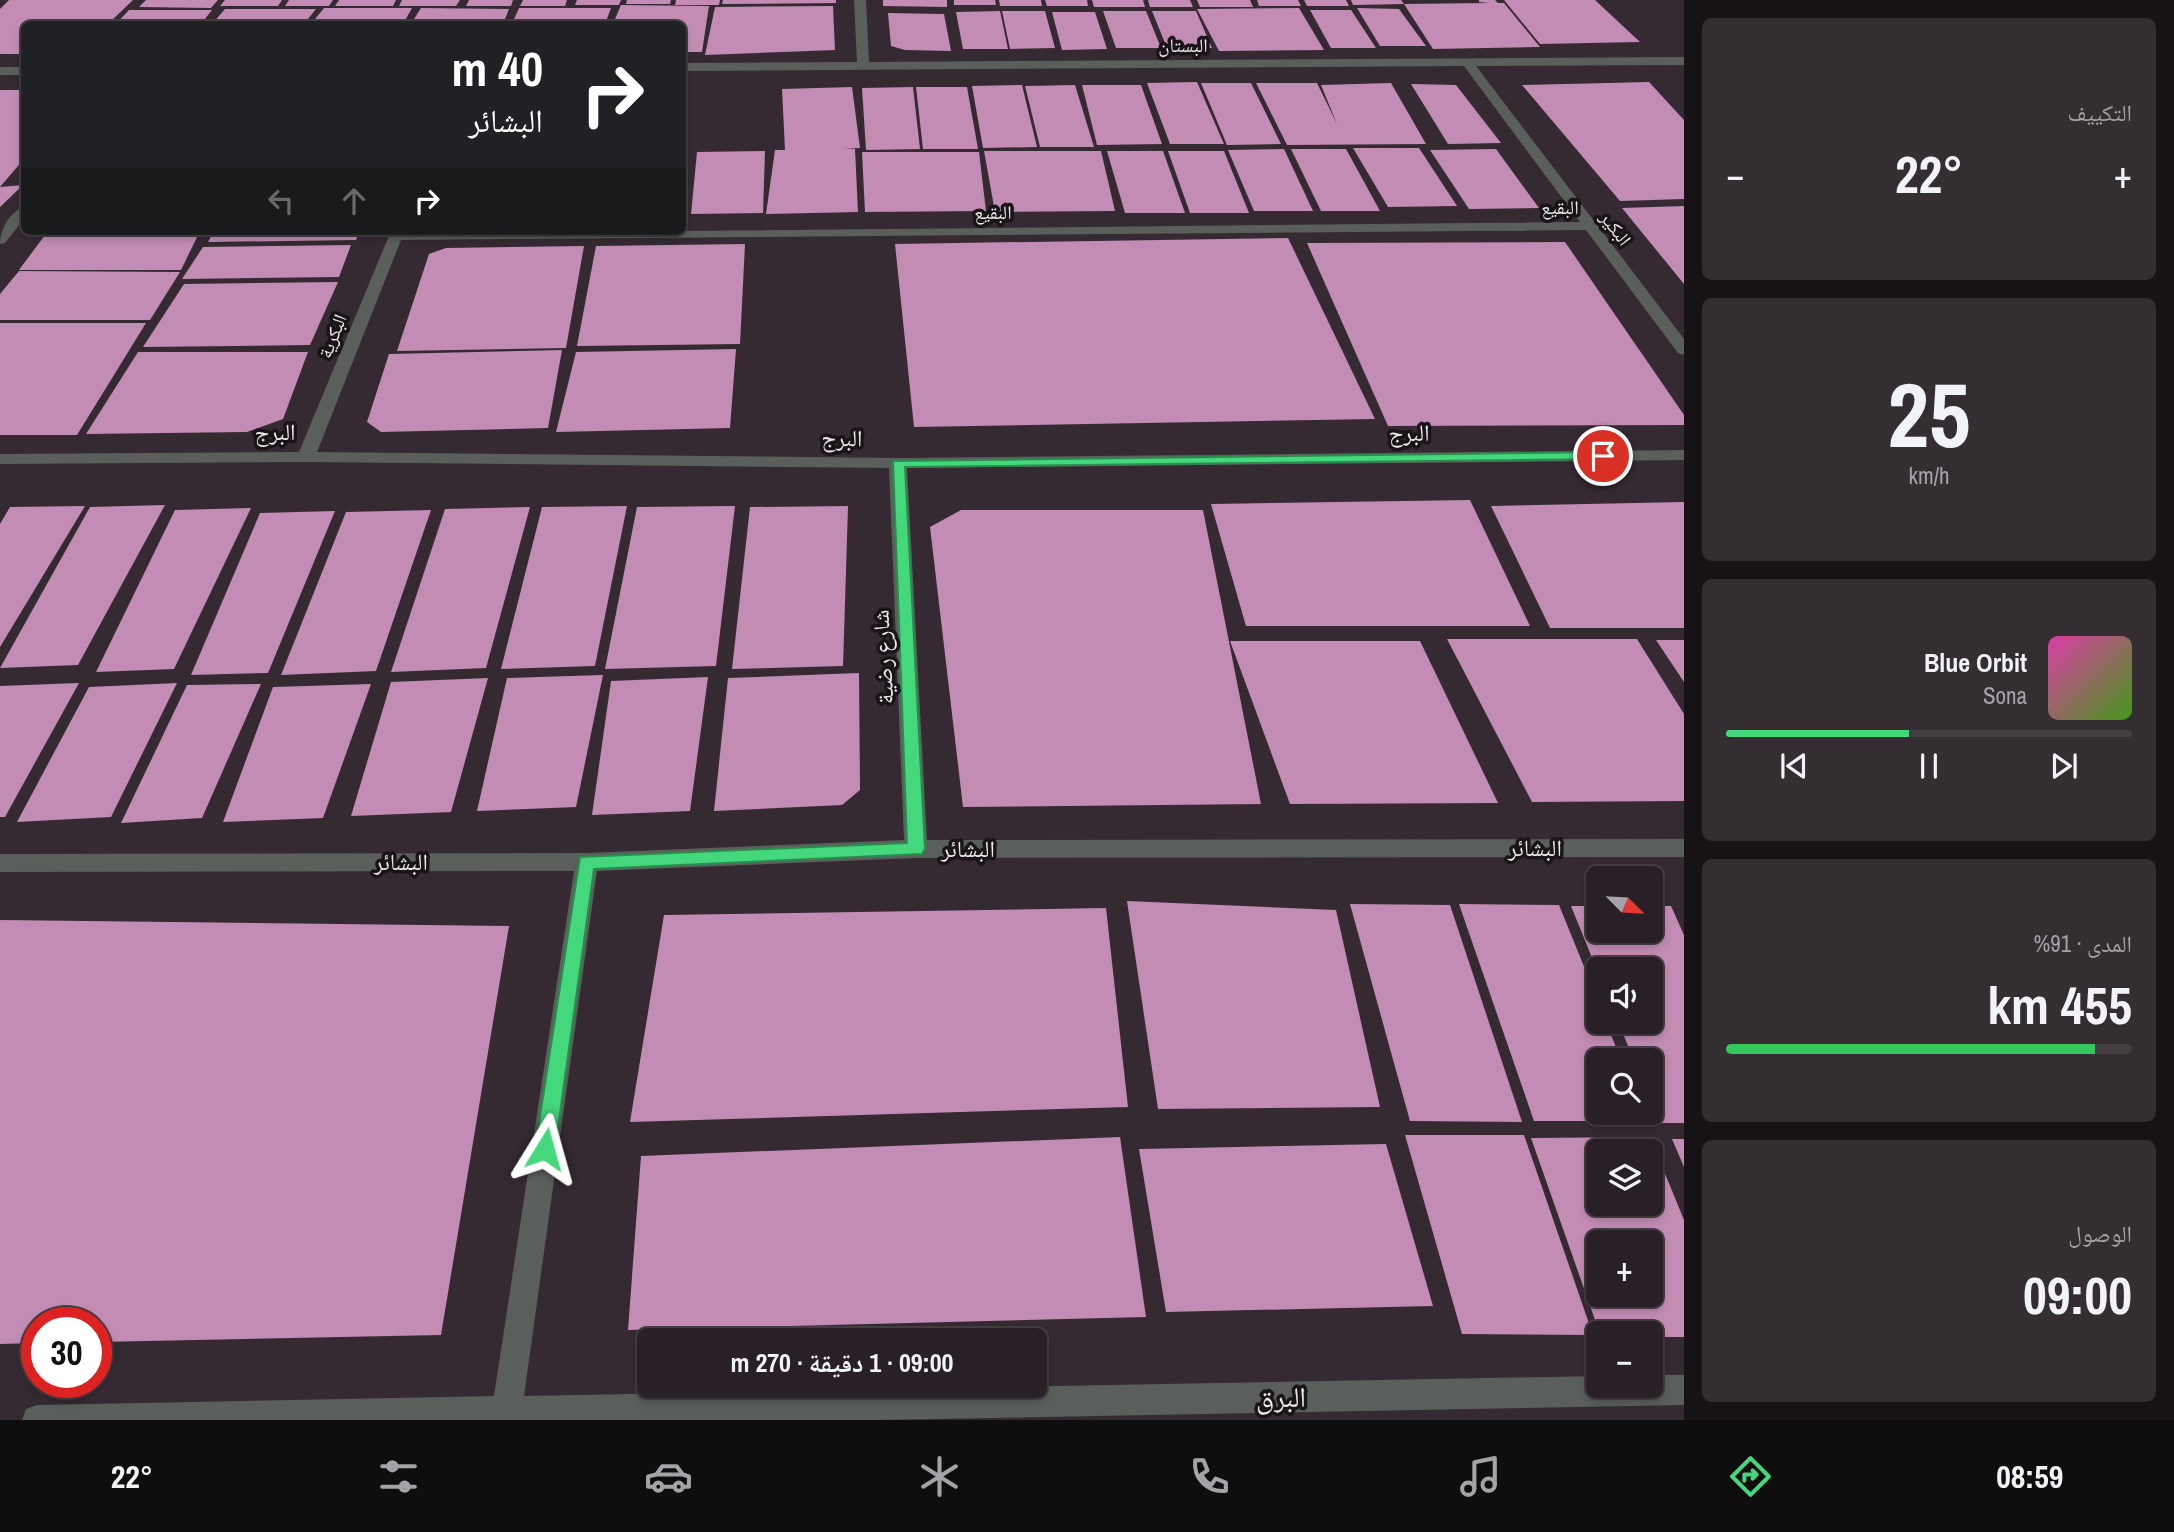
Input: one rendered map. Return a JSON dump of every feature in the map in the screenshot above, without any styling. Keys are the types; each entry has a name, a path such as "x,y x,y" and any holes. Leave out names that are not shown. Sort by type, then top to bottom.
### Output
{"street":[{"path":"860,0 863,66"},
{"name":"البستان","path":"686,67 1684,61"},
{"name":"البكير","path":"1467,62 1684,350"},
{"path":"0,71 21,71"},
{"path":"0,240 21,215"},
{"name":"البقيع","path":"686,232 1590,226"},
{"name":"البكرية","path":"306,457 397,235"},
{"name":"البرج","path":"0,459 306,457 898,463 1684,455"},
{"name":"شارع رضية","path":"898,463 916,849"},
{"name":"البشائر","path":"0,863 587,862 916,849 1684,848"},
{"path":"507,1410 587,862"},
{"name":"البرق","path":"37,1420 1684,1390"}],"building":[{"path":"9,0 133,0 111,21 21,21 21,54 0,54 0,9"},
{"path":"146,0 218,0 211,8 139,7"},
{"path":"225,0 282,0 278,6 220,6"},
{"path":"289,0 333,0 329,6 285,6"},
{"path":"339,0 396,0 393,6 335,6"},
{"path":"402,0 460,0 456,6 399,6"},
{"path":"469,0 513,0 511,6 466,6"},
{"path":"523,0 567,0 565,6 520,6"},
{"path":"577,0 621,0 619,5 575,5"},
{"path":"627,0 671,0 670,4 626,4"},
{"path":"676,0 720,0 719,5 675,5"},
{"path":"723,0 836,0 836,3 722,4"},
{"path":"883,0 947,0 947,7 883,6"},
{"path":"954,0 995,0 996,5 954,5"},
{"path":"999,0 1041,0 1042,6 1000,6"},
{"path":"1045,0 1087,0 1088,6 1047,6"},
{"path":"1092,0 1143,0 1145,7 1094,7"},
{"path":"1148,0 1190,0 1193,7 1150,7"},
{"path":"1197,0 1250,0 1253,7 1200,7"},
{"path":"1257,0 1298,0 1301,6 1259,6"},
{"path":"1304,0 1346,0 1349,6 1307,6"},
{"path":"1351,0 1401,0 1404,4 1353,5"},
{"path":"1479,0 1504,3 1540,47 1433,49 1404,4 1489,3"},
{"path":"1504,0 1595,0 1640,42 1540,44"},
{"path":"621,5 709,6 702,52 686,52 686,21 614,21"},
{"path":"833,6 835,50 705,55 715,7"},
{"path":"324,8 412,8 405,21 313,21"},
{"path":"421,8 509,9 504,21 413,21"},
{"path":"519,8 611,8 606,21 513,21"},
{"path":"1299,8 1324,50 1219,51 1197,9"},
{"path":"1357,8 1399,9 1426,46 1380,46"},
{"path":"225,9 316,9 306,21 215,21"},
{"path":"129,10 212,10 203,21 119,21"},
{"path":"1310,10 1351,10 1376,48 1331,48"},
{"path":"1000,11 1008,49 963,49 956,12"},
{"path":"1002,11 1045,11 1055,48 1010,49"},
{"path":"1103,11 1146,11 1161,48 1116,48"},
{"path":"1152,11 1196,11 1212,48 1167,48"},
{"path":"1052,12 1095,12 1107,49 1062,50"},
{"path":"888,13 944,14 951,51 905,50 891,46"},
{"path":"1197,82 1224,144 1170,144 1147,83"},
{"path":"1649,82 1684,120 1684,199 1620,201 1522,85"},
{"path":"1201,83 1251,83 1281,144 1227,145"},
{"path":"1256,83 1317,83 1337,124 1321,85 1391,83 1426,144 1287,145"},
{"path":"1411,84 1456,85 1501,143 1448,144"},
{"path":"1022,85 1037,147 983,148 972,86"},
{"path":"1075,85 1094,147 1040,147 1025,86"},
{"path":"1082,85 1141,85 1162,144 1097,145"},
{"path":"852,87 860,148 844,149 855,149 858,212 766,214 775,150 785,150 782,89"},
{"path":"913,87 920,149 866,150 862,88"},
{"path":"916,87 967,87 978,149 923,149"},
{"path":"0,90 21,90 21,162 0,187"},
{"path":"1353,148 1419,148 1457,206 1388,207"},
{"path":"1284,149 1313,211 1254,211 1228,150"},
{"path":"1291,149 1346,149 1380,211 1321,211"},
{"path":"1496,149 1539,208 1469,209 1430,150"},
{"path":"765,151 763,213 691,214 697,152"},
{"path":"984,151 1101,151 1115,211 995,212"},
{"path":"1107,151 1163,151 1185,213 1125,213"},
{"path":"1168,151 1224,151 1249,213 1190,213"},
{"path":"862,152 979,152 986,211 865,212"},
{"path":"21,185 21,187 0,207 0,187"},
{"path":"1684,206 1684,284 1622,208"},
{"path":"45,235 198,235 181,270 19,270"},
{"path":"212,235 358,235 356,240 208,242"},
{"path":"1288,238 1375,419 914,427 895,244"},
{"path":"1565,242 1684,415 1684,425 1388,426 1307,243"},
{"path":"745,244 740,344 577,346 596,246"},
{"path":"351,245 339,277 182,279 203,247"},
{"path":"584,246 566,348 397,351 429,254 446,248"},
{"path":"19,271 180,272 150,320 0,320 0,294"},
{"path":"338,282 310,345 143,347 184,284"},
{"path":"0,323 146,323 77,435 0,435"},
{"path":"736,349 730,428 556,432 576,352"},
{"path":"562,350 548,428 381,432 367,422 389,354"},
{"path":"138,352 308,352 283,419 247,432 86,434"},
{"path":"1470,500 1530,626 1246,626 1211,504"},
{"path":"1684,502 1684,628 1550,628 1491,506"},
{"path":"165,505 78,665 0,668 90,507"},
{"path":"85,506 0,647 0,524 10,507"},
{"path":"627,506 595,666 501,669 542,507"},
{"path":"735,506 716,666 605,669 637,507"},
{"path":"848,506 843,666 732,669 750,507"},
{"path":"530,507 486,668 391,672 445,509"},
{"path":"251,508 174,669 96,672 175,510"},
{"path":"431,510 376,671 281,675 346,512"},
{"path":"961,510 1203,510 1261,804 963,807 930,527"},
{"path":"335,511 268,673 191,675 260,513"},
{"path":"1447,639 1637,639 1684,714 1684,801 1532,802"},
{"path":"1656,640 1684,640 1684,682"},
{"path":"1230,641 1420,641 1498,803 1290,804"},
{"path":"859,673 860,790 842,805 714,811 728,678"},
{"path":"603,675 576,807 477,811 507,678"},
{"path":"708,677 690,811 592,815 611,681"},
{"path":"488,678 451,812 351,816 391,682"},
{"path":"79,683 5,817 0,817 0,686"},
{"path":"177,683 111,817 17,822 89,687"},
{"path":"261,684 202,818 121,823 187,685"},
{"path":"371,684 323,818 223,822 273,687"},
{"path":"1127,901 1336,910 1380,1107 1158,1109"},
{"path":"1350,904 1450,905 1522,1122 1410,1121"},
{"path":"1459,904 1559,905 1586,971 1586,1034 1611,1034 1616,1048 1586,1048 1586,1121 1534,1121"},
{"path":"1571,906 1586,906 1586,943"},
{"path":"1663,906 1671,906 1684,935 1684,1123 1663,1123 1663,1048 1629,1048 1623,1034 1663,1034 1663,957 1592,957 1586,943 1663,943"},
{"path":"1106,908 1128,1107 630,1122 664,915"},
{"path":"0,920 509,926 441,1335 112,1342 112,1307 21,1307 21,1343 0,1344"},
{"path":"1405,1135 1524,1135 1588,1321 1586,1321 1586,1335 1462,1334"},
{"path":"1120,1137 1146,1317 628,1330 641,1156"},
{"path":"1650,1137 1651,1139 1586,1139 1586,1216 1663,1216 1663,1169 1684,1220 1684,1337 1663,1337 1663,1321 1595,1321 1590,1307 1663,1307 1663,1230 1586,1230 1586,1294 1531,1138"},
{"path":"1672,1139 1684,1139 1684,1167"},
{"path":"1386,1144 1433,1306 1166,1312 1139,1149"}],"route":[{"path":"545,1149 587,862 916,849 898,463 1603,456"}]}
